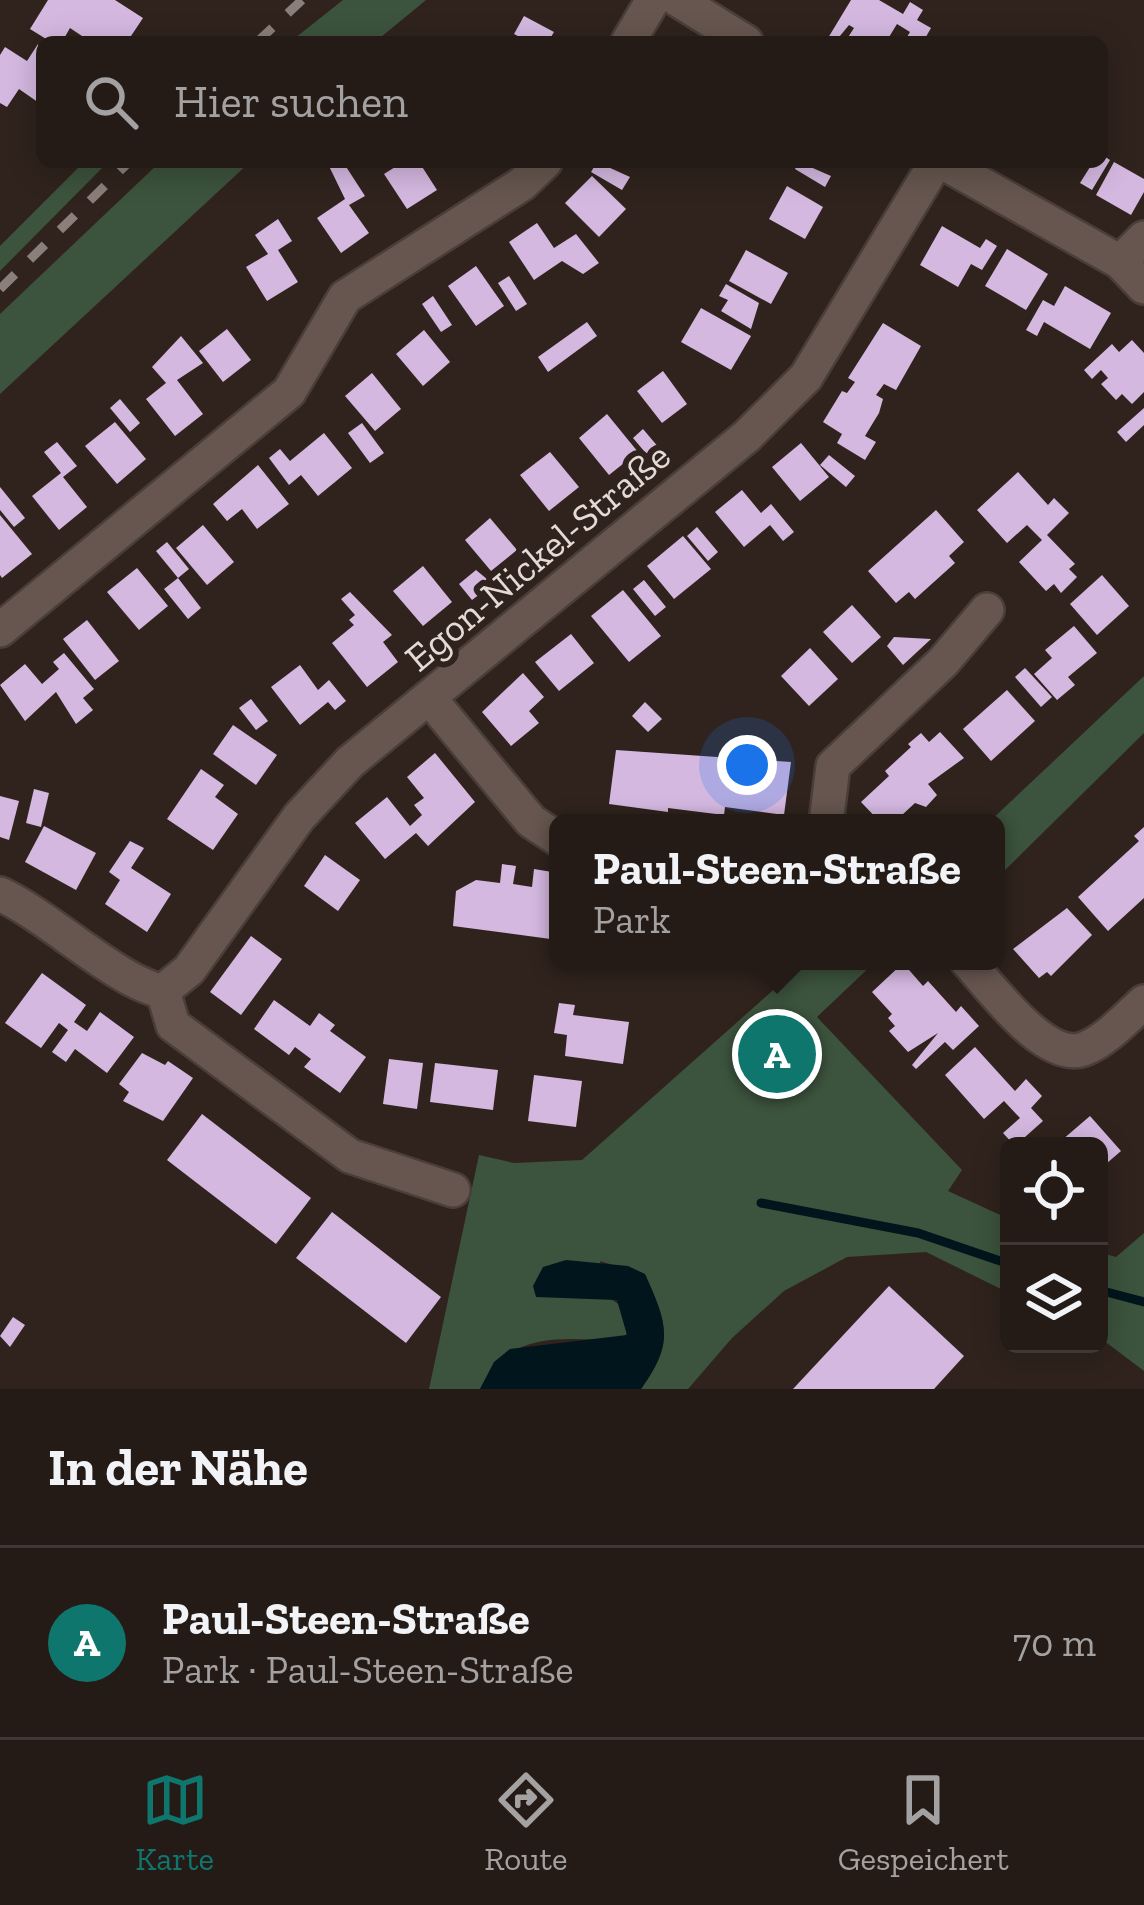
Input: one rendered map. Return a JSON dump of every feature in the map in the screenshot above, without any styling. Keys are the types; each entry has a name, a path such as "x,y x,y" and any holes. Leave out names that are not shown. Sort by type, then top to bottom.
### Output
{"street":[{"path":"632,36 653,0"},
{"path":"678,0 736,36"},
{"path":"0,629 289,392 345,297 522,184 538,168"},
{"name":"Egon-Nickel-Straße","path":"163,991 189,970 323,788 747,436 806,376 935,168"},
{"path":"952,168 1132,250 1144,287"},
{"path":"827,814 832,766 943,662 988,610"},
{"path":"431,700 531,821 549,832"},
{"path":"0,894 68,933 136,985 163,991 165,1013 173,1025 350,1156 453,1190"},
{"path":"976,970 1036,1036 1058,1049 1079,1051 1101,1040 1144,1002"}],"green space":[{"path":"343,0 426,0 382,36 298,36"},
{"path":"78,168 102,168 0,271 0,246"},
{"path":"154,168 244,168 0,394 0,314"},
{"path":"1144,676 1144,733 1005,870 1005,814 998,814"},
{"path":"796,970 867,970 817,1017 962,1170 948,1191 1000,1215 1000,1289 926,1252 847,1257 784,1291 732,1338 688,1389 641,1389 663,1346 659,1307 645,1275 600,1261 611,1299 621,1306 629,1330 622,1340 540,1342 507,1356 480,1389 429,1389 479,1155 514,1163 582,1160"},
{"path":"1144,1233 1144,1371 1108,1344 1108,1255 1116,1257"}],"water":[{"path":"566,1260 628,1266 645,1274 664,1333 652,1373 641,1389 480,1389 494,1362 510,1349 627,1335 617,1300 536,1297 533,1286 543,1267"}],"building":[{"path":"48,0 115,0 143,18 131,36 82,36 70,28 65,36 41,36 30,29"},
{"path":"851,0 879,0 903,14 910,2 923,10 917,20 931,28 926,36 908,36 910,32 897,24 890,36 849,36 854,28 849,25 840,36 829,36"},
{"path":"524,16 554,32 552,36 514,34"},
{"path":"5,47 27,61 36,47 36,101 19,89 7,107 0,103 0,55"},
{"path":"1114,162 1144,179 1144,192 1131,215 1096,195"},
{"path":"330,168 347,168 365,196 349,205 369,233 341,253 317,218 345,199"},
{"path":"394,168 423,168 437,190 407,209 384,174"},
{"path":"610,168 630,177 622,190 591,172"},
{"path":"813,168 831,176 825,187 795,169"},
{"path":"1089,168 1105,168 1092,190 1080,183"},
{"path":"592,176 626,209 599,237 565,203"},
{"path":"787,186 823,207 805,239 769,219"},
{"path":"278,219 292,241 278,250 298,282 267,301 246,267 268,254 255,235"},
{"path":"537,223 554,248 576,234 599,263 583,274 562,261 534,280 509,242"},
{"path":"942,226 980,248 986,239 997,246 982,270 971,264 958,287 920,265"},
{"path":"1007,249 1048,274 1026,310 985,286"},
{"path":"746,250 788,273 771,304 729,281"},
{"path":"476,266 504,306 476,326 448,286"},
{"path":"509,276 527,304 516,311 498,283"},
{"path":"726,284 759,303 751,329 721,311 728,300 719,296"},
{"path":"1065,286 1111,313 1090,349 1044,322 1037,336 1026,330 1043,300 1054,306"},
{"path":"433,296 452,325 441,332 422,304"},
{"path":"701,308 751,336 731,370 681,342"},
{"path":"587,322 597,336 548,372 538,357"},
{"path":"883,323 921,346 896,390 884,384 876,395 883,399 865,436 876,442 865,460 837,443 842,434 823,422 842,391 847,393 855,382 848,378"},
{"path":"227,329 251,360 223,382 199,351"},
{"path":"424,330 450,362 423,386 396,354"},
{"path":"181,336 203,363 177,380 203,414 175,436 146,399 166,383 152,367"},
{"path":"1132,340 1144,353 1144,392 1132,404 1122,394 1116,400 1101,384 1108,378 1101,370 1092,379 1084,370 1112,344 1119,352"},
{"path":"663,371 687,404 662,423 637,391"},
{"path":"372,373 401,409 375,431 345,396"},
{"path":"120,399 140,423 130,432 110,408"},
{"path":"1144,408 1144,425 1126,442 1117,432"},
{"path":"607,414 638,452 609,475 579,438"},
{"path":"115,422 146,459 117,484 85,446"},
{"path":"362,423 384,453 370,463 348,433"},
{"path":"643,429 665,455 655,464 633,438"},
{"path":"324,433 352,468 318,496 301,475 289,485 269,458 280,449 290,461"},
{"path":"57,442 77,466 63,477 87,507 59,530 32,496 61,473 44,452"},
{"path":"801,443 829,477 800,501 772,467"},
{"path":"550,452 579,487 549,511 520,475"},
{"path":"829,455 855,476 846,487 820,465"},
{"path":"258,465 289,504 257,529 242,509 227,521 213,504"},
{"path":"1018,472 1048,505 1054,498 1069,513 1047,535 1075,564 1069,569 1077,577 1061,593 1054,584 1046,591 1019,562 1042,540 1027,525 1007,543 977,510"},
{"path":"0,487 25,518 14,527 0,510"},
{"path":"742,490 761,513 771,504 794,532 783,541 770,525 744,547 715,512"},
{"path":"936,510 964,542 949,556 955,563 915,599 909,592 896,603 868,571"},
{"path":"0,515 32,554 2,578 0,575"},
{"path":"490,518 517,550 491,571 465,540"},
{"path":"203,525 234,562 207,585 176,548"},
{"path":"697,527 718,552 708,561 687,536"},
{"path":"683,536 711,569 674,599 647,566"},
{"path":"167,542 189,569 178,578 156,551"},
{"path":"423,566 452,602 423,626 393,591"},
{"path":"137,568 168,606 139,630 107,592"},
{"path":"476,570 493,584 472,600 459,584"},
{"path":"1102,575 1129,606 1097,635 1070,604"},
{"path":"178,578 201,608 188,619 164,589"},
{"path":"644,580 666,607 655,616 633,589"},
{"path":"623,590 661,636 629,662 591,616"},
{"path":"350,592 392,635 383,642 398,662 367,687 332,643 354,625 349,620 355,615 341,599"},
{"path":"852,605 881,637 852,663 823,632"},
{"path":"87,620 119,661 95,680 63,639"},
{"path":"1074,626 1097,653 1068,677 1075,685 1057,700 1034,674 1052,658 1045,650"},
{"path":"571,634 594,663 559,691 535,662"},
{"path":"894,637 931,639 903,665 887,646"},
{"path":"810,648 838,679 809,706 781,676"},
{"path":"64,653 94,689 83,698 93,710 76,724 56,692 25,721 0,685 25,664 42,684 59,669 53,662"},
{"path":"300,665 318,690 329,680 346,701 335,710 328,702 300,725 271,687"},
{"path":"1025,668 1052,697 1041,707 1015,677"},
{"path":"523,673 544,697 529,711 539,723 511,746 482,712"},
{"path":"1007,690 1035,721 991,761 963,729"},
{"path":"251,699 268,721 256,730 239,708"},
{"path":"645,702 662,719 648,732 632,716"},
{"path":"233,725 277,755 256,785 213,754"},
{"path":"940,732 964,758 928,784 937,795 926,807 915,803 903,814 872,814 861,802 889,776 885,771 921,733 929,742"},
{"path":"616,750 791,762 784,814 725,807 724,814 668,808 668,812 609,804"},
{"path":"435,753 475,802 428,846 416,833 385,859 355,823 387,797 410,826 422,815 414,805 424,798 407,777"},
{"path":"201,769 224,785 215,797 238,814 213,850 167,819"},
{"path":"34,789 49,793 41,827 26,823"},
{"path":"0,796 19,801 9,840 0,837"},
{"path":"44,826 96,853 76,890 25,862"},
{"path":"1144,827 1144,898 1108,931 1078,897 1139,841 1134,836"},
{"path":"130,841 144,848 131,868 171,894 147,932 105,904 120,880 109,872"},
{"path":"325,855 360,880 338,911 304,886"},
{"path":"502,864 516,866 513,884 532,887 534,869 549,872 549,939 453,926 456,891 476,880 500,883"},
{"path":"1067,908 1092,935 1051,976 1047,972 1039,978 1013,949"},
{"path":"251,936 282,959 241,1015 210,992"},
{"path":"896,970 909,970 923,986 928,981 956,1012 961,1006 979,1026 953,1050 945,1042 916,1069 912,1065 938,1033 908,1052 889,1031 895,1026 888,1018 892,1014 872,992"},
{"path":"42,973 86,1005 74,1022 87,1031 100,1012 134,1037 107,1073 75,1049 66,1062 52,1052 68,1030 59,1023 41,1048 5,1023"},
{"path":"274,1000 310,1026 319,1013 335,1025 330,1031 366,1057 340,1093 304,1067 311,1059 295,1047 289,1055 254,1029"},
{"path":"559,1003 575,1005 573,1015 629,1022 623,1064 565,1056 567,1035 554,1033"},
{"path":"975,1047 1015,1091 1026,1079 1042,1096 1031,1108 1043,1121 1025,1137 1007,1137 1003,1133 1020,1118 1004,1101 984,1119 945,1075"},
{"path":"142,1053 165,1065 168,1061 193,1078 163,1121 123,1101 129,1092 119,1084"},
{"path":"389,1059 423,1063 417,1109 383,1104"},
{"path":"435,1063 498,1070 493,1110 430,1102"},
{"path":"534,1075 582,1081 576,1127 528,1121"},
{"path":"202,1114 311,1198 276,1244 167,1160"},
{"path":"1090,1116 1121,1151 1108,1162 1108,1137 1066,1137"},
{"path":"332,1212 441,1297 406,1343 296,1258"},
{"path":"889,1286 964,1356 934,1389 793,1389"},
{"path":"13,1317 25,1325 10,1347 0,1336"}],"waterway":[{"path":"761,1203 918,1233 1000,1261"},
{"path":"1108,1292 1144,1302"}],"railway":[{"path":"263,36 302,0"},
{"path":"0,289 123,168"}],"place":[{"name":"Paul-Steen-Straße","path":"777,1054"}]}
